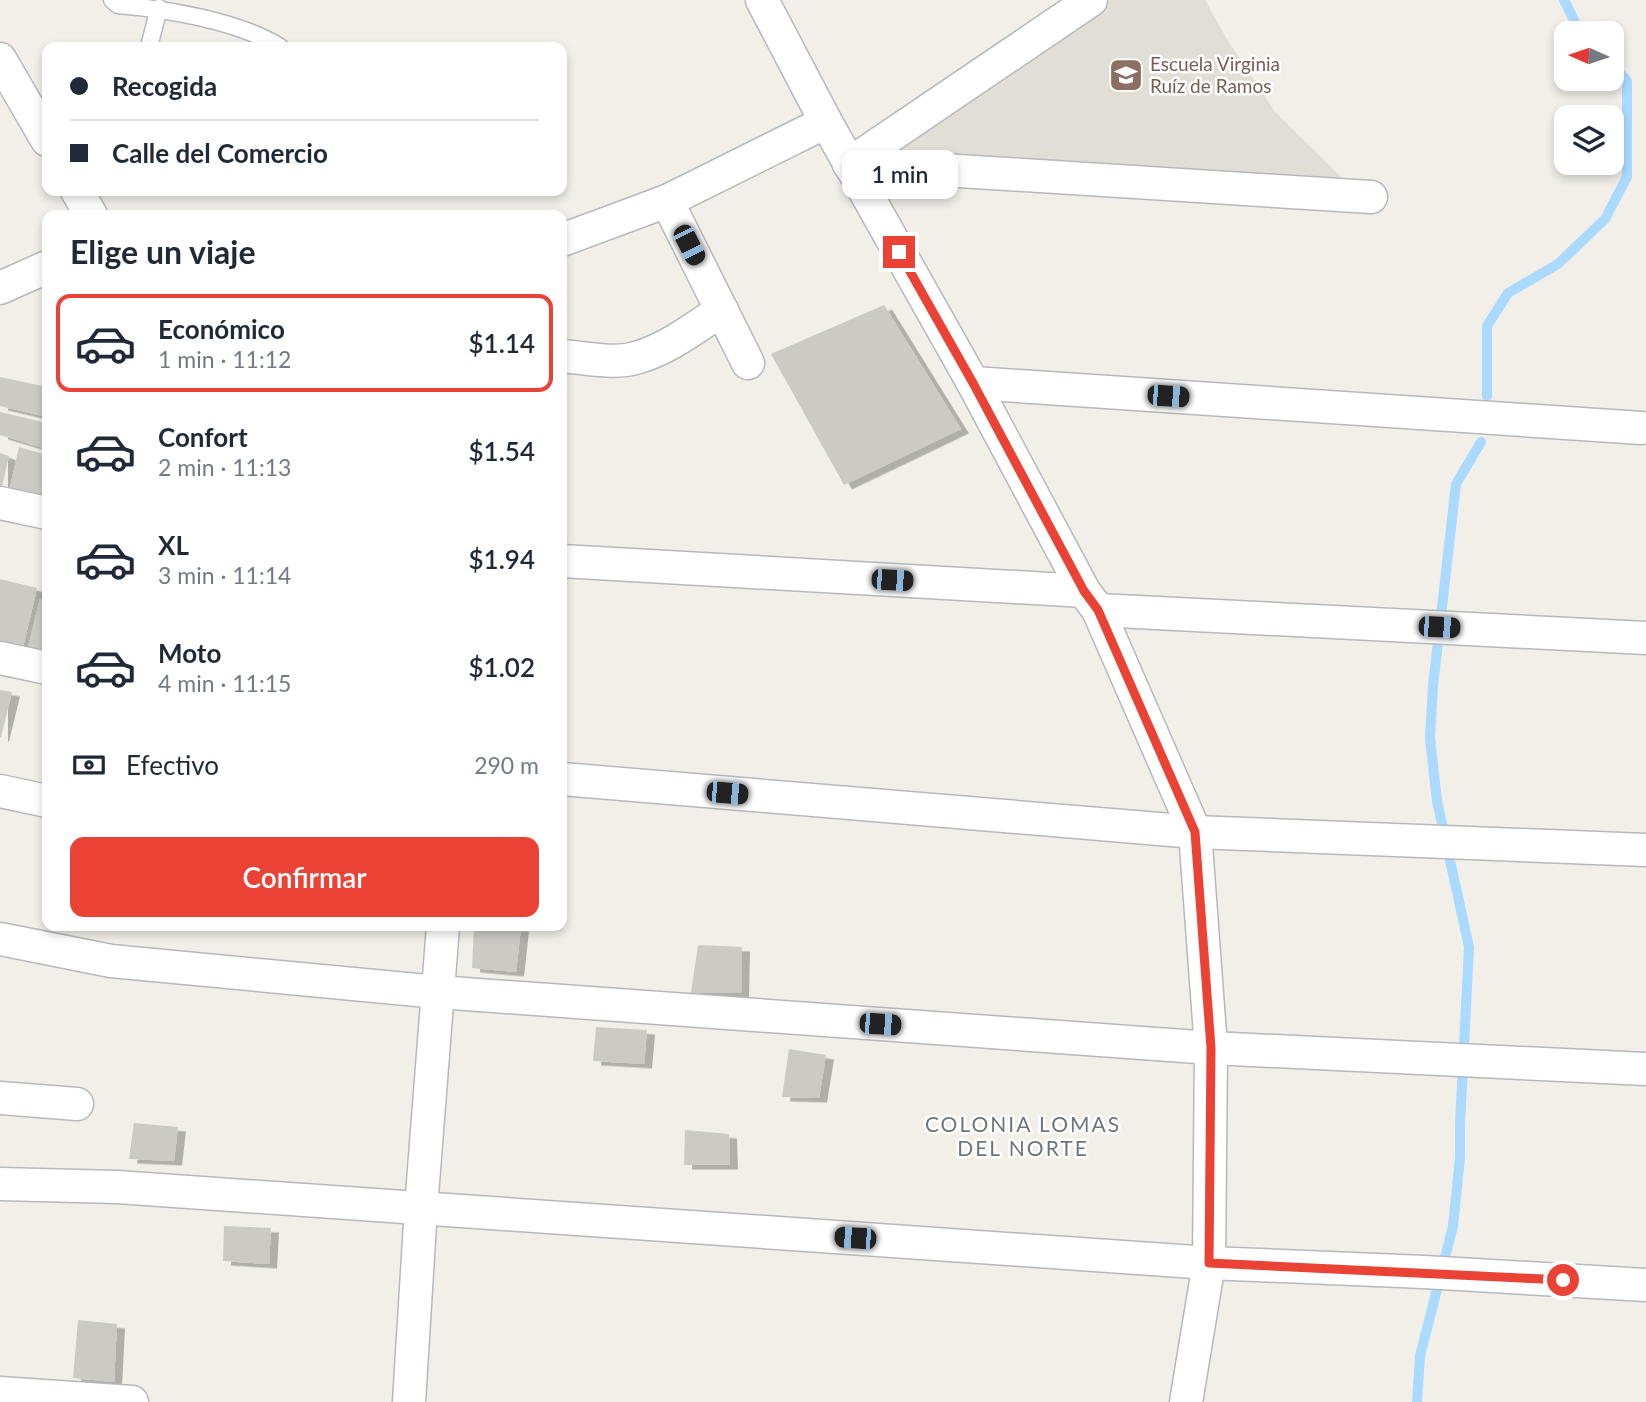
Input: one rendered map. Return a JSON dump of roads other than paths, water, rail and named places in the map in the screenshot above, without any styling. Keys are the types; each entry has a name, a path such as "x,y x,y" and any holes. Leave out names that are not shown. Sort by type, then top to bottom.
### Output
{"street":[{"path":"762,0 826,122 973,383 1091,601 1195,832 1211,1048 1209,1263 1186,1402"},
{"path":"849,164 1091,0"},
{"path":"0,59 42,131"},
{"path":"567,238 667,201 826,122"},
{"path":"849,164 1371,197"},
{"path":"667,201 748,363"},
{"path":"0,288 42,269"},
{"path":"567,356 616,360 639,357 671,342 722,310"},
{"path":"973,383 1642,428"},
{"path":"0,503 42,512"},
{"path":"567,561 1423,626 1646,638"},
{"path":"0,658 42,667"},
{"path":"567,779 1195,832 1646,850"},
{"path":"0,791 42,800"},
{"path":"409,1402 443,931"},
{"path":"0,939 111,961 438,992 1211,1048 1646,1069"},
{"path":"0,1098 77,1104"},
{"path":"0,1184 117,1187 1209,1263 1646,1285"},
{"path":"0,1392 132,1402"}],"lane":[{"path":"112,0 118,5 159,8 264,37 272,42"},
{"path":"150,42 159,8"}],"waterway":[{"path":"1564,0 1574,21"},
{"path":"1487,396 1487,326 1508,293 1558,264 1605,219 1627,177 1627,81 1624,78"},
{"path":"1417,1402 1420,1356 1453,1226 1460,1157 1469,947 1437,801 1430,738 1433,686 1456,484 1481,442"}],"place":[{"name":"Escuela Virginia Ruíz de Ramos","path":"1126,75"}],"district":[{"name":"COLONIA LOMAS DEL NORTE","path":"1023,1137"}]}
